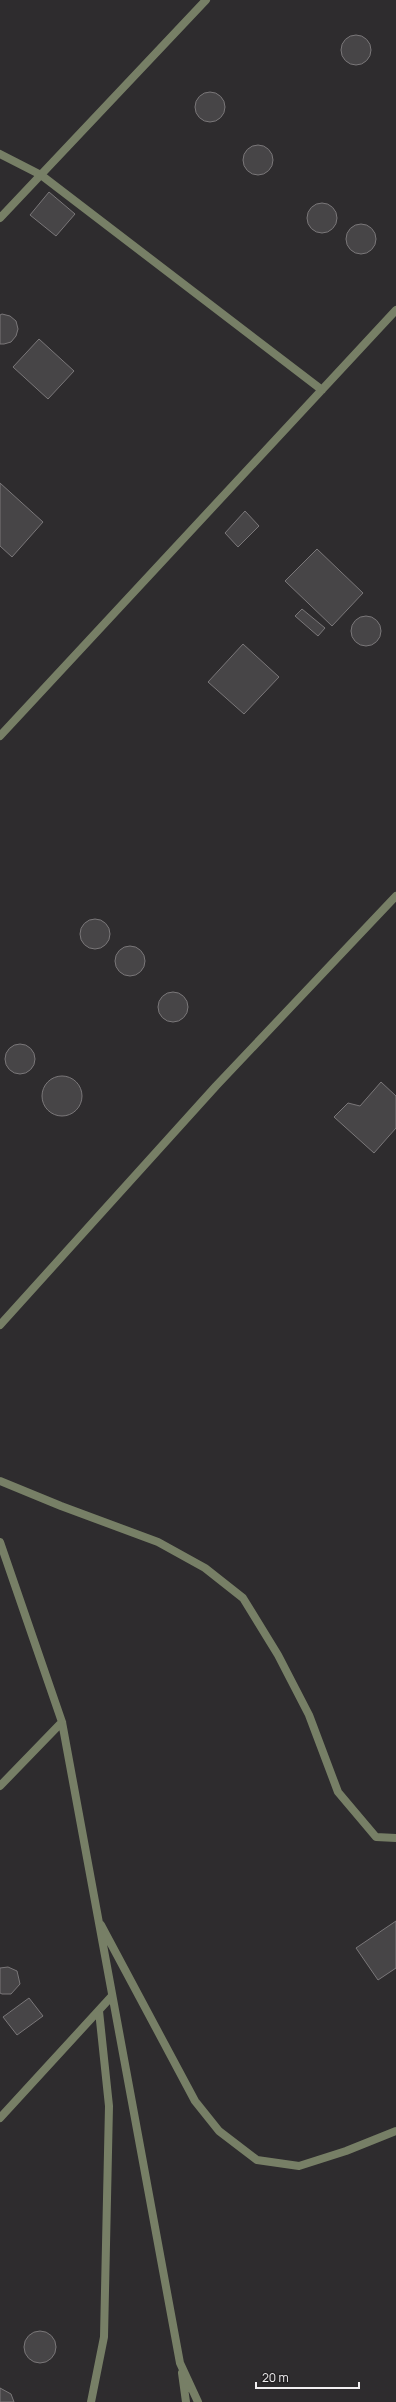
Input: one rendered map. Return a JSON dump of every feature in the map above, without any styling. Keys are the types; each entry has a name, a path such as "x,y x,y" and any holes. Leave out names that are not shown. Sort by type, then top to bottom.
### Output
{"street":[{"path":"0,218 206,0"},
{"path":"0,154 41,175 322,390"},
{"path":"0,736 396,310"},
{"path":"0,1325 216,1086 396,896"},
{"path":"0,1481 61,1506 158,1542 205,1568 243,1598 278,1655 309,1715 338,1792 376,1837 396,1838"},
{"path":"0,1542 62,1722 111,1997 180,2362 186,2402"},
{"path":"0,1786 62,1722"},
{"path":"98,1919 195,2101 219,2131 257,2160 299,2166 346,2151 396,2131"},
{"path":"0,2118 111,1997"},
{"path":"91,2402 104,2337 108,2162 109,2106 99,2011"},
{"path":"180,2362 198,2402"}],"building":[{"path":"356,35 362,36 370,44 370,56 362,64 356,65 350,64 342,56 341,50 342,44 350,36"},
{"path":"210,92 220,97 225,107 220,117 210,122 200,117 195,107 200,97"},
{"path":"258,145 264,146 272,154 272,166 264,174 258,175 252,174 244,166 243,160 244,154 252,146"},
{"path":"49,192 75,214 56,236 30,215"},
{"path":"322,203 328,204 336,212 336,224 328,232 322,233 316,232 308,224 307,218 308,212 316,204"},
{"path":"361,224 367,225 375,233 375,245 367,253 361,254 355,253 347,245 346,239 347,233 355,225"},
{"path":"0,315 10,316 16,321 18,329 16,336 11,342 0,344"},
{"path":"39,339 74,371 48,399 13,367"},
{"path":"0,483 43,522 12,557 0,546"},
{"path":"245,511 259,526 238,547 225,533"},
{"path":"317,549 363,593 332,626 285,581"},
{"path":"302,609 325,628 318,636 295,616"},
{"path":"366,616 372,617 380,625 380,637 372,645 366,646 360,645 352,637 351,631 352,625 360,617"},
{"path":"243,644 279,677 244,714 208,682"},
{"path":"95,919 101,920 109,928 109,940 101,948 95,949 89,948 81,940 80,934 81,928 89,920"},
{"path":"130,946 136,947 144,955 144,967 136,975 130,976 124,975 116,967 115,961 116,955 124,947"},
{"path":"173,992 179,993 187,1001 187,1013 179,1021 173,1022 167,1021 159,1013 158,1007 159,1001 167,993"},
{"path":"20,1044 26,1045 34,1053 34,1065 26,1073 20,1074 14,1073 6,1065 5,1059 6,1053 14,1045"},
{"path":"66,1076 73,1079 79,1085 82,1096 81,1104 73,1113 66,1116 58,1116 51,1113 43,1104 42,1092 45,1085 54,1077"},
{"path":"381,1082 396,1096 396,1128 374,1153 334,1117 348,1103 360,1106"},
{"path":"396,1921 396,1968 378,1980 356,1948"},
{"path":"8,1967 17,1971 20,1984 11,1994 2,1994 0,1993 0,1968"},
{"path":"29,1998 43,2016 17,2035 3,2017"},
{"path":"40,2331 49,2334 53,2338 56,2347 53,2356 49,2360 40,2363 31,2360 27,2356 24,2347 27,2338 31,2334"},
{"path":"0,2388 11,2394 14,2402 0,2402"}]}
